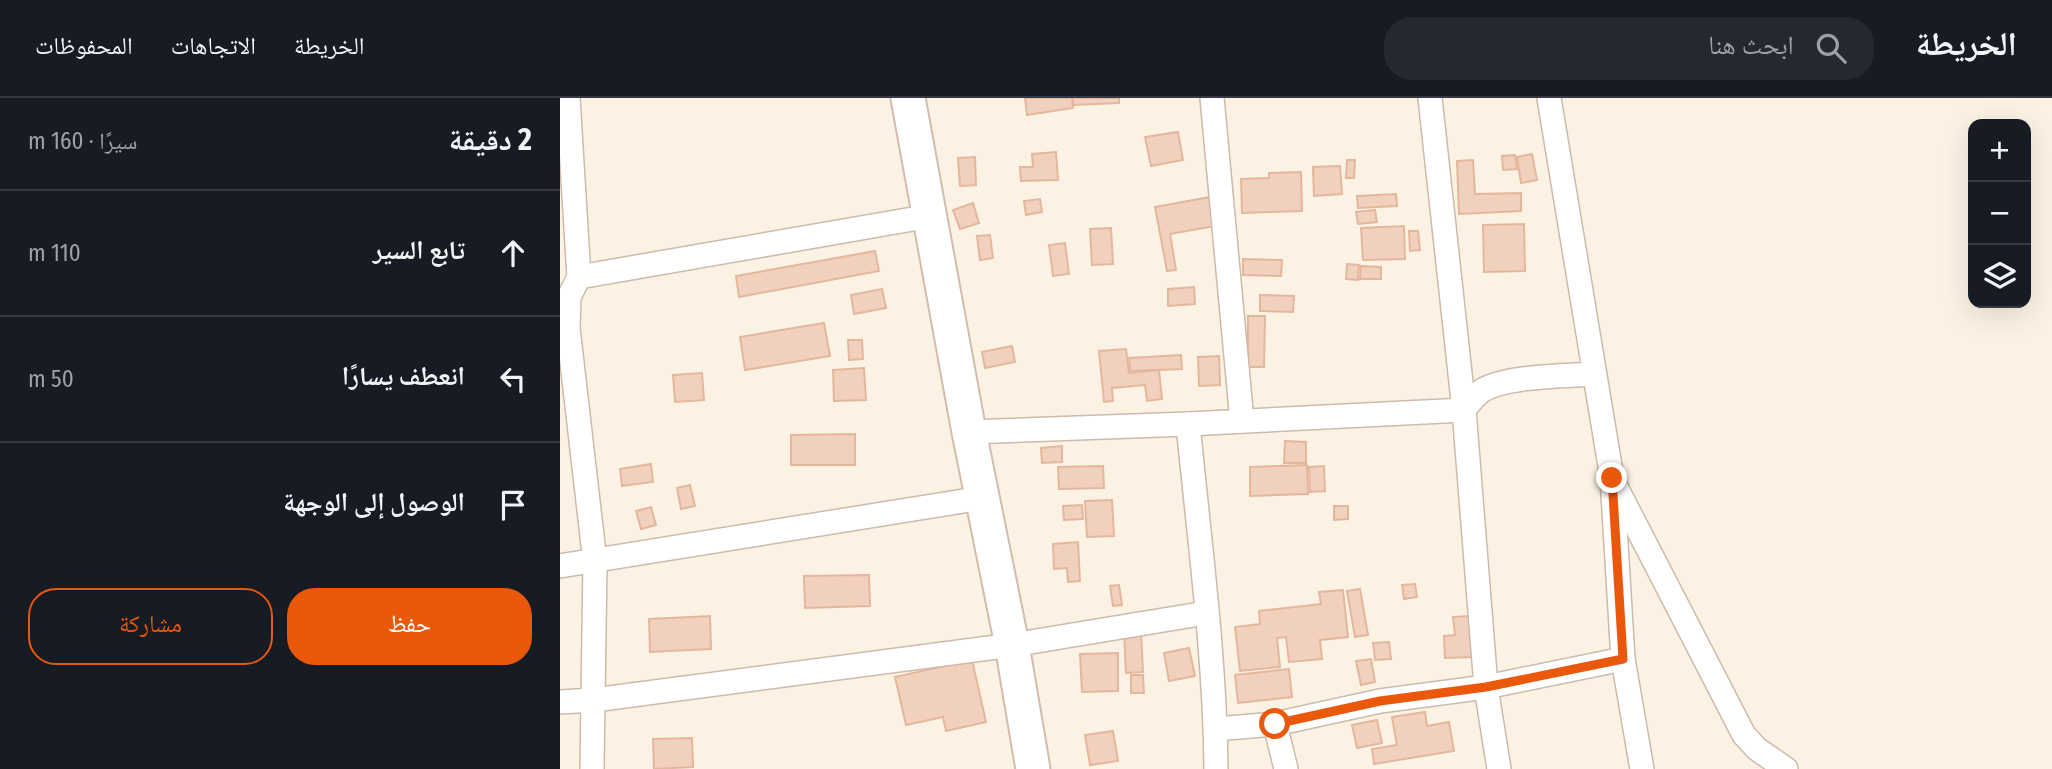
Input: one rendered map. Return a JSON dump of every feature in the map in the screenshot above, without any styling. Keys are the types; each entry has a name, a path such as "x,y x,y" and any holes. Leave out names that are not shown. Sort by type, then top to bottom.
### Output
{"main road":[{"path":"908,98 1033,769"}],"street":[{"path":"568,98 579,277 569,297 568,328 595,562 592,769"},
{"path":"1212,98 1242,421"},
{"path":"1430,98 1464,410 1486,687 1499,769"},
{"path":"1549,98 1592,374 1612,478 1623,659 1642,769"},
{"path":"579,277 930,216"},
{"path":"969,432 1464,410 1485,389 1516,380 1592,374"},
{"path":"1188,424 1216,729 1216,769"},
{"path":"1612,478 1744,735 1757,749 1786,769"},
{"path":"560,566 982,498"},
{"path":"560,702 594,700 1012,645 1206,613"},
{"path":"1216,729 1275,724 1380,701 1486,687 1623,659"},
{"path":"1275,724 1286,769"}],"building":[{"path":"1025,98 1072,98 1073,108 1027,115"},
{"path":"1073,98 1119,98 1119,103 1073,105"},
{"path":"1178,132 1183,160 1151,166 1145,137"},
{"path":"1056,152 1058,180 1021,181 1020,167 1033,167 1032,154"},
{"path":"1532,154 1537,180 1521,183 1517,157"},
{"path":"1515,155 1517,169 1503,170 1502,156"},
{"path":"975,157 976,185 960,186 958,158"},
{"path":"1347,160 1355,160 1354,178 1346,178"},
{"path":"1473,160 1475,194 1521,193 1521,211 1459,214 1457,161"},
{"path":"1340,166 1342,194 1314,196 1313,167"},
{"path":"1301,172 1302,211 1242,213 1241,179 1269,178 1269,173"},
{"path":"1396,194 1397,206 1358,208 1357,196"},
{"path":"1210,197 1215,226 1170,234 1176,270 1167,271 1155,207"},
{"path":"1040,199 1042,212 1026,215 1024,201"},
{"path":"973,203 979,223 960,229 953,210"},
{"path":"1375,210 1377,222 1358,224 1356,212"},
{"path":"1524,224 1525,271 1484,272 1483,225"},
{"path":"1404,226 1405,259 1363,260 1361,228"},
{"path":"1111,228 1113,264 1092,265 1090,229"},
{"path":"1409,231 1418,231 1420,250 1410,251"},
{"path":"990,235 993,258 980,260 977,236"},
{"path":"1065,243 1069,274 1053,276 1049,245"},
{"path":"875,251 879,271 739,297 736,276"},
{"path":"1243,259 1282,260 1281,276 1243,275"},
{"path":"1347,264 1359,265 1358,280 1346,279"},
{"path":"1361,266 1381,267 1381,279 1360,279"},
{"path":"1194,287 1195,304 1168,306 1168,289"},
{"path":"882,289 886,308 854,314 851,295"},
{"path":"1260,295 1294,296 1293,312 1260,311"},
{"path":"1248,316 1265,316 1264,367 1248,367"},
{"path":"824,323 830,356 745,370 740,337"},
{"path":"848,340 862,340 863,359 849,360"},
{"path":"1012,346 1015,362 985,368 982,352"},
{"path":"1126,349 1129,373 1159,370 1162,399 1147,401 1145,385 1112,388 1113,401 1104,402 1099,351"},
{"path":"1181,355 1182,369 1130,371 1129,358"},
{"path":"1219,356 1220,385 1199,386 1198,357"},
{"path":"864,368 866,400 834,401 833,370"},
{"path":"702,373 704,400 675,402 673,375"},
{"path":"855,434 855,465 791,465 791,435"},
{"path":"1285,441 1306,442 1306,463 1284,463"},
{"path":"1062,446 1062,462 1042,463 1041,448"},
{"path":"651,464 653,482 622,486 620,469"},
{"path":"1307,465 1308,494 1250,496 1250,467"},
{"path":"1103,466 1104,488 1059,489 1058,467"},
{"path":"1324,466 1325,491 1310,492 1309,467"},
{"path":"690,485 695,506 681,509 677,488"},
{"path":"1112,500 1114,536 1087,537 1085,501"},
{"path":"1082,505 1083,519 1064,520 1063,506"},
{"path":"1334,506 1348,506 1348,519 1334,520"},
{"path":"651,507 656,525 641,529 636,511"},
{"path":"1078,542 1080,581 1068,582 1067,568 1054,569 1053,544"},
{"path":"869,575 870,606 805,608 804,576"},
{"path":"1415,584 1417,597 1404,599 1402,585"},
{"path":"1119,585 1122,605 1113,606 1110,586"},
{"path":"1360,589 1368,635 1355,637 1347,591"},
{"path":"1343,590 1348,637 1320,640 1322,659 1289,662 1286,637 1277,638 1280,667 1240,671 1235,627 1260,624 1259,611 1321,604 1319,592"},
{"path":"710,616 711,649 650,652 649,619"},
{"path":"1470,616 1472,657 1445,658 1444,636 1455,635 1453,617"},
{"path":"1141,632 1143,672 1126,673 1124,633"},
{"path":"1389,642 1391,659 1375,660 1373,643"},
{"path":"1189,648 1195,676 1169,681 1164,653"},
{"path":"1118,653 1118,691 1082,692 1080,654"},
{"path":"1371,659 1375,682 1361,685 1356,661"},
{"path":"972,660 986,722 946,731 943,717 906,725 895,677"},
{"path":"1289,669 1292,697 1238,703 1235,675"},
{"path":"1131,675 1143,675 1144,693 1131,693"},
{"path":"1425,712 1427,726 1449,722 1454,751 1374,764 1372,749 1397,745 1392,717"},
{"path":"1377,720 1382,743 1357,748 1352,725"},
{"path":"1113,731 1118,761 1090,765 1085,735"},
{"path":"692,738 693,767 654,769 653,739"}],"route":[{"path":"1275,724 1380,701 1486,687 1623,659 1612,478"}]}
